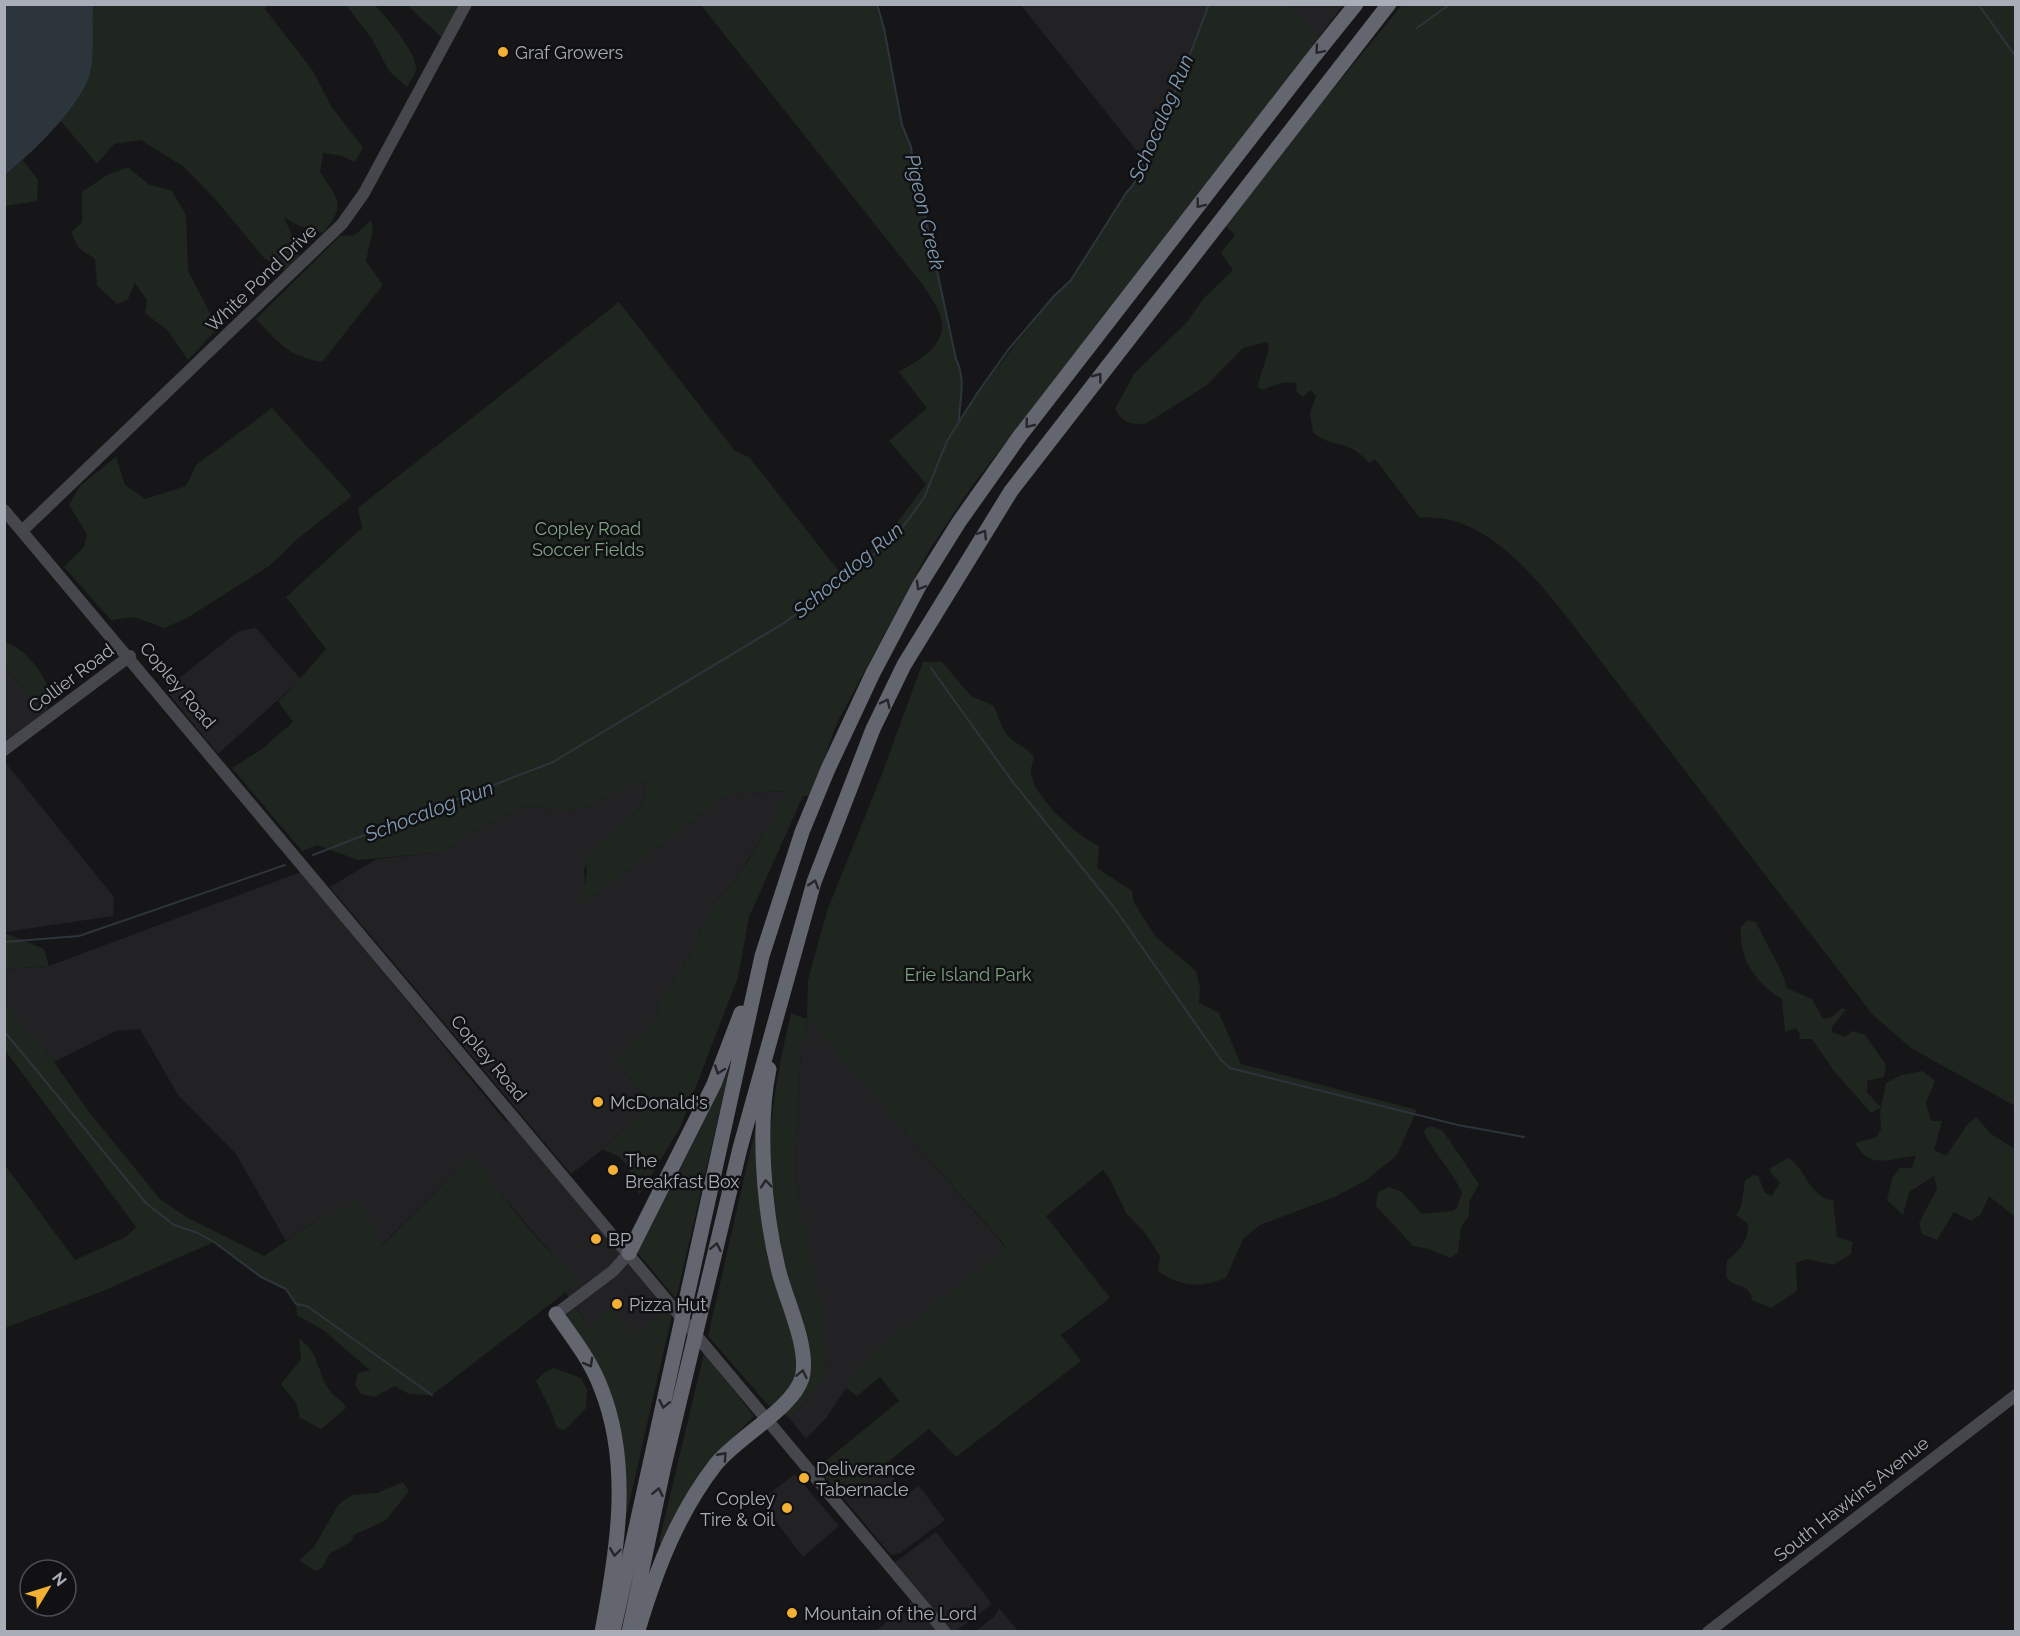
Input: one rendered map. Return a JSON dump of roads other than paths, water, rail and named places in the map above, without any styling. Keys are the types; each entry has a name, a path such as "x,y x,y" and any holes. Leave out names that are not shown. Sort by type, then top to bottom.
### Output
{"highway":[{"path":"629,1253 714,1084 762,956 802,832 828,769 873,673 919,586 959,522 1019,437 1356,4"},
{"path":"637,1632 661,1556 696,1493 732,1446 767,1419 796,1390 803,1369 802,1349 774,1249 764,1164 769,1073 814,882 873,729 904,665 1011,491 1128,337 1389,4"},
{"path":"629,1632 663,1470 704,1304 730,1185 799,941"},
{"path":"613,1632 762,956"},
{"path":"556,1314 594,1372 615,1435 618,1468 617,1536 602,1632"}],"main road":[{"name":"White Pond Drive","path":"22,531 342,224 364,193 466,4"},
{"name":"Copley Road","path":"4,510 130,656 945,1632"},
{"name":"Collier Road","path":"4,750 130,656"},
{"path":"556,1314 612,1271 629,1253"},
{"name":"South Hawkins Avenue","path":"1708,1632 2016,1395"}],"waterway":[{"name":"Pigeon Creek","path":"877,4 884,28 902,125 911,147 916,186 922,201 961,374 959,419"},
{"name":"Schocalog Run","path":"313,855 553,762 784,623 855,570 897,535 924,498 947,441 978,392 1008,350 1054,296 1071,280 1134,183 1172,98 1209,4"},
{"path":"1417,28 1450,4"},
{"path":"1978,4 2016,57"},
{"path":"931,668 1012,781 1113,906 1221,1060 1230,1068 1458,1125 1524,1137"},
{"name":"Schocalog Run","path":"4,942 79,936 285,865"},
{"path":"4,1031 146,1203 174,1225 198,1233 214,1242 261,1277 286,1289 296,1304 307,1306 432,1395"}],"place":[{"name":"Graf Growers","path":"503,52"},
{"name":"McDonald's","path":"598,1102"},
{"name":"The Breakfast Box","path":"613,1170"},
{"name":"BP","path":"596,1239"},
{"name":"Pizza Hut","path":"617,1304"},
{"name":"Deliverance Tabernacle","path":"804,1478"},
{"name":"Copley Tire & Oil","path":"787,1508"},
{"name":"Mountain of the Lord","path":"792,1613"}],"park label":[{"name":"Copley Road Soccer Fields","path":"588,538"},
{"name":"Erie Island Park","path":"968,974"}]}
